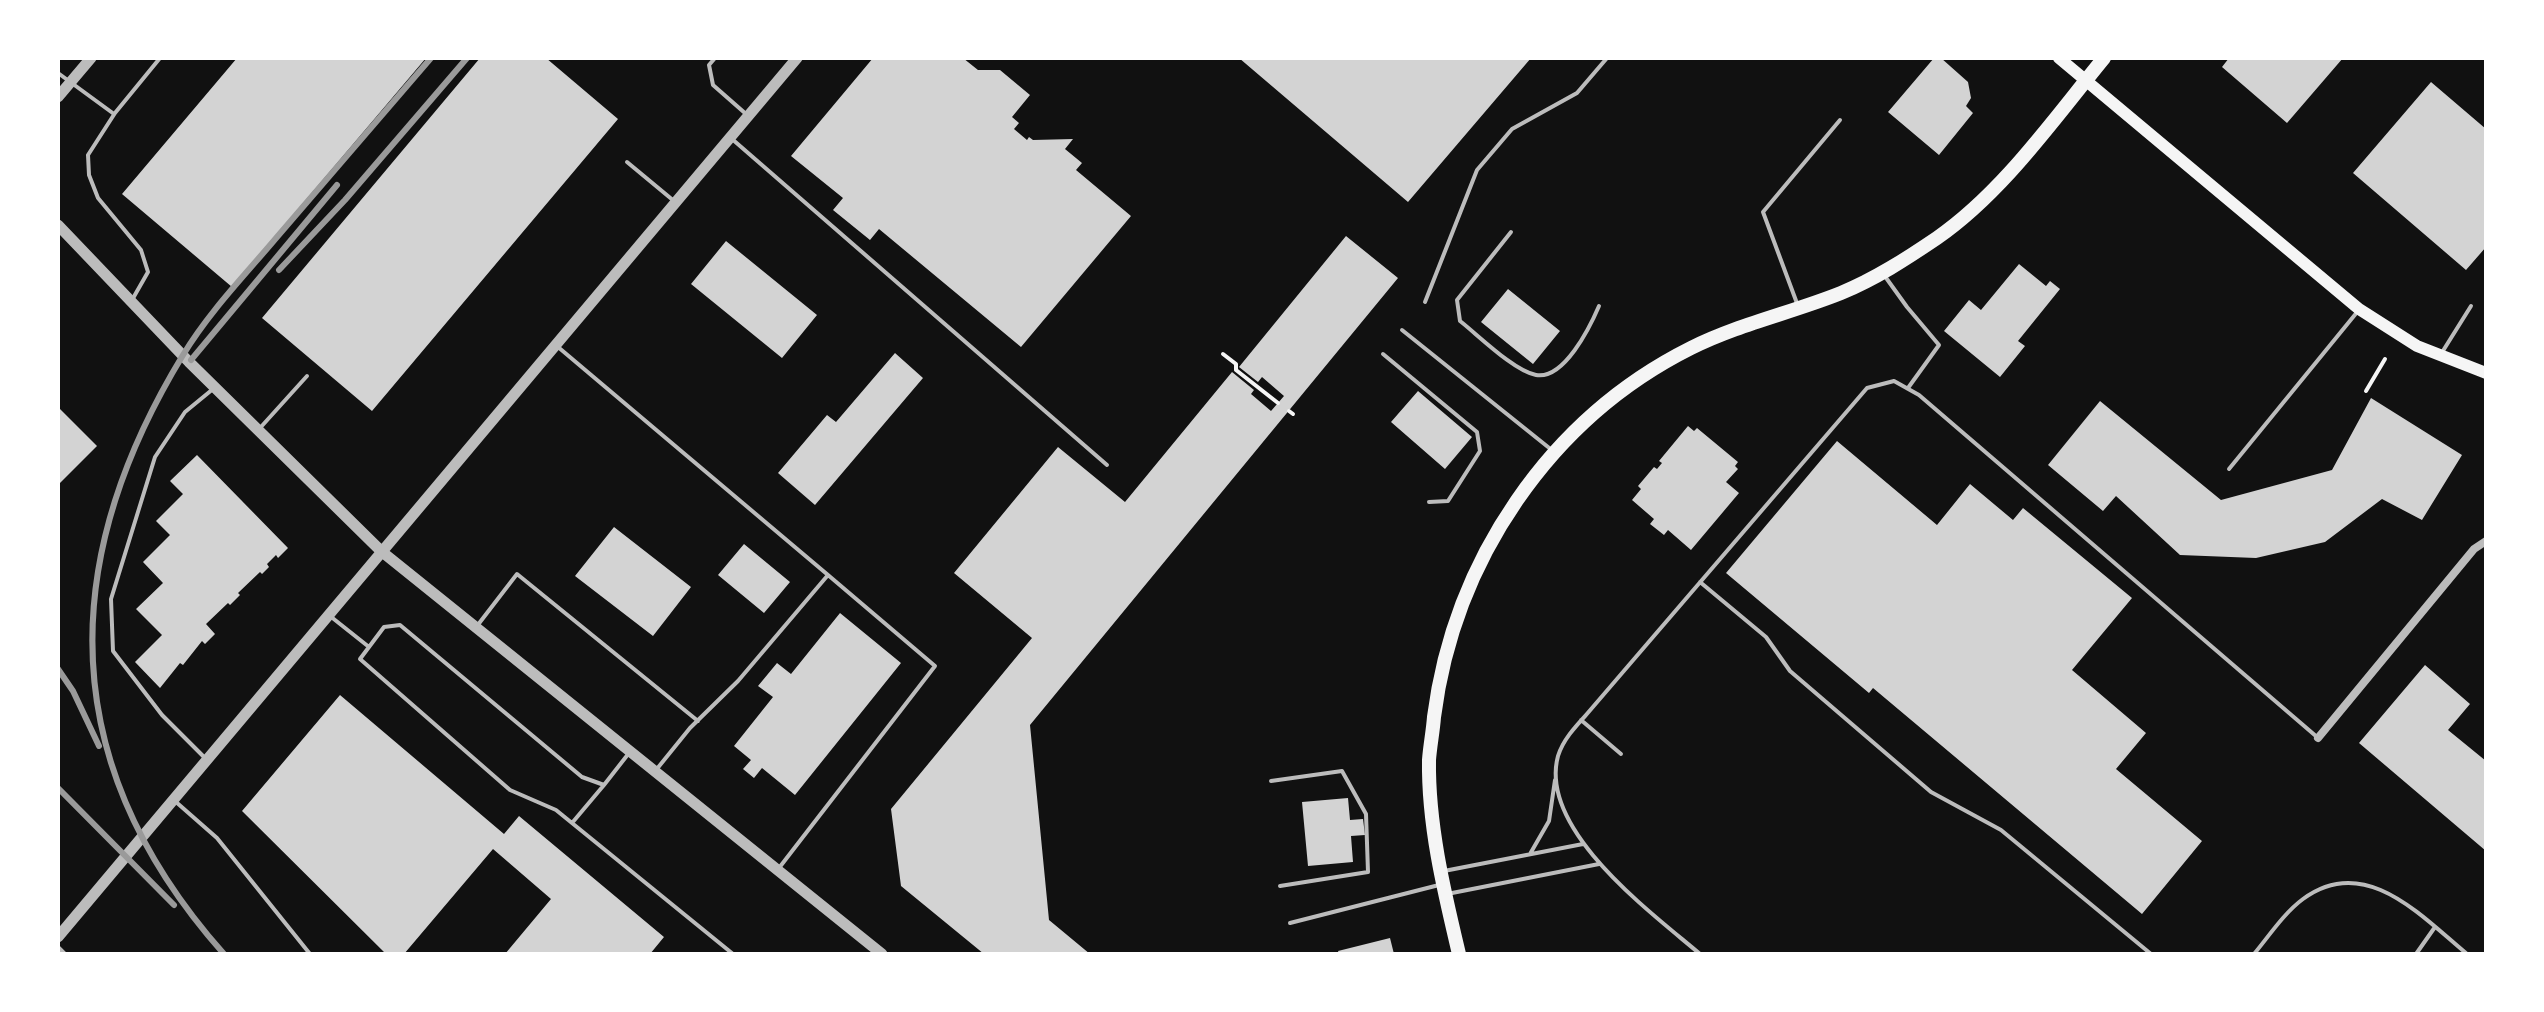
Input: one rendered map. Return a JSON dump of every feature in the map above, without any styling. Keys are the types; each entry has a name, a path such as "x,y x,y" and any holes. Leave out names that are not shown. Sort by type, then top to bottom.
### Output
{"main road":[{"path":"2059,58 2359,309 2388,329 2439,356 2486,373"},
{"path":"1459,954 1442,883 1429,760 1445,654 1481,560 1505,516 1570,435 1610,400 1647,374 1690,349 1732,330 1842,292 1883,273 1938,237 1965,215 2017,162 2104,58"}],"street":[{"path":"58,97 91,58"},
{"path":"58,937 797,58"},
{"path":"58,225 215,388 381,551 882,954"},
{"path":"2318,738 2474,549 2486,541"}],"lane":[{"path":"130,302 148,272 145,259 98,198 89,175 88,155 114,114 160,58"},
{"path":"715,58 709,65 713,85 749,116"},
{"path":"1425,302 1477,170 1512,129 1577,93 1607,58"},
{"path":"58,73 114,114"},
{"path":"1799,308 1763,212 1840,120"},
{"path":"731,138 1107,465"},
{"path":"627,162 676,203"},
{"path":"1511,232 1457,300 1460,321 1520,368 1537,376 1555,371 1586,335 1599,306"},
{"path":"1883,273 1939,345 1908,388"},
{"path":"2439,356 2471,306"},
{"path":"2229,469 2359,309"},
{"path":"1402,330 1554,453"},
{"path":"555,345 935,666 777,870"},
{"path":"1383,354 1477,432 1480,451 1448,501 1429,502"},
{"path":"258,430 307,376"},
{"path":"1530,854 1549,821 1559,754 1569,734 1867,388 1894,381 1931,406 2318,738"},
{"path":"207,760 162,715 113,651 111,599 155,457 185,412 215,388"},
{"path":"475,627 517,574 698,721"},
{"path":"655,771 738,681 828,575"},
{"path":"1700,582 1766,637 1790,671 1931,792 2001,830 2151,954"},
{"path":"329,615 369,647"},
{"path":"604,785 582,777 400,625 384,627 360,659 510,790 556,810 733,954"},
{"path":"1581,720 1621,754"},
{"path":"572,823 630,752"},
{"path":"1271,781 1342,771 1366,814 1368,872 1280,886"},
{"path":"1555,778 1560,800 1583,844 1614,880 1700,954"},
{"path":"174,800 217,838 310,954"},
{"path":"1290,923 1442,883 1530,854 1583,844"},
{"path":"1442,883 1600,864"},
{"path":"2254,954 2303,899 2334,883 2361,884 2393,894 2467,954"},
{"path":"2416,954 2435,927"},
{"path":"58,947 65,954"}],"path":[{"path":"1223,354 1236,364 1236,370 1278,403"},
{"path":"2366,391 2385,359"}],"building":[{"path":"237,58 426,58 232,287 122,194"},
{"path":"480,58 546,58 618,119 372,411 262,318"},
{"path":"873,58 963,58 978,70 1000,70 1030,95 1012,117 1019,123 1014,129 1027,140 1029,137 1033,140 1073,139 1065,149 1082,163 1076,170 1131,216 1021,347 879,229 870,240 833,210 843,198 791,156"},
{"path":"1239,58 1531,58 1408,202"},
{"path":"1934,58 1941,58 1968,82 1971,98 1966,106 1973,113 1939,155 1888,112"},
{"path":"2229,58 2343,58 2287,123 2222,67"},
{"path":"2431,82 2486,129 2486,247 2466,270 2353,173"},
{"path":"1346,236 1398,278 1030,725 1049,920 1090,954 984,954 901,886 891,809 1032,638 954,573 1058,447 1125,502 1232,372 1254,390 1251,394 1271,411 1284,396 1262,377 1258,382 1239,367"},
{"path":"726,241 817,315 782,358 691,284"},
{"path":"2019,264 2046,286 2050,281 2060,289 2018,341 2025,346 2000,377 1944,331 1969,300 1981,310"},
{"path":"1508,289 1560,331 1533,364 1481,322"},
{"path":"895,353 923,378 815,505 778,473 827,415 836,422"},
{"path":"1418,391 1472,437 1445,469 1391,422"},
{"path":"2371,398 2462,455 2422,520 2382,499 2325,542 2256,558 2180,555 2116,496 2103,511 2048,465 2100,401 2221,500 2332,470"},
{"path":"58,407 97,446 58,485"},
{"path":"1688,426 1694,431 1697,428 1738,462 1735,466 1738,469 1726,482 1739,493 1691,550 1668,530 1664,535 1650,524 1654,519 1632,500 1641,489 1638,486 1654,467 1657,469 1662,463 1659,461"},
{"path":"1837,441 1937,525 1970,484 2013,520 2023,508 2132,598 2072,670 2146,733 2116,769 2202,841 2142,914 1873,688 1869,693 1726,573"},
{"path":"197,455 288,548 278,558 276,555 262,574 260,572 230,605 228,603 206,624 215,634 205,644 202,641 160,688 135,662 162,635 136,609 163,583 143,562 170,535 156,521 183,494 170,481"},
{"path":"614,527 691,587 653,636 575,576"},
{"path":"744,544 790,582 764,613 718,575"},
{"path":"840,613 901,663 795,795 762,768 754,778 743,769 751,760 734,746 773,697 758,686 777,663 791,674"},
{"path":"2425,665 2470,704 2448,730 2486,761 2486,851 2359,743"},
{"path":"340,695 504,834 519,816 664,937 650,954 505,954 551,899 493,849 404,954 386,954 242,811"},
{"path":"1348,798 1350,820 1363,819 1365,835 1351,836 1353,862 1308,866 1302,802"},
{"path":"1390,938 1394,954 1339,954 1338,951"}],"railway":[{"path":"224,954 169,883 129,811 104,737 93,663 96,587 112,511 141,433 193,339 431,58"},
{"path":"279,270 345,200 467,58"},
{"path":"191,360 337,185"},
{"path":"58,669 73,691 99,746"},
{"path":"58,788 174,905"}]}
